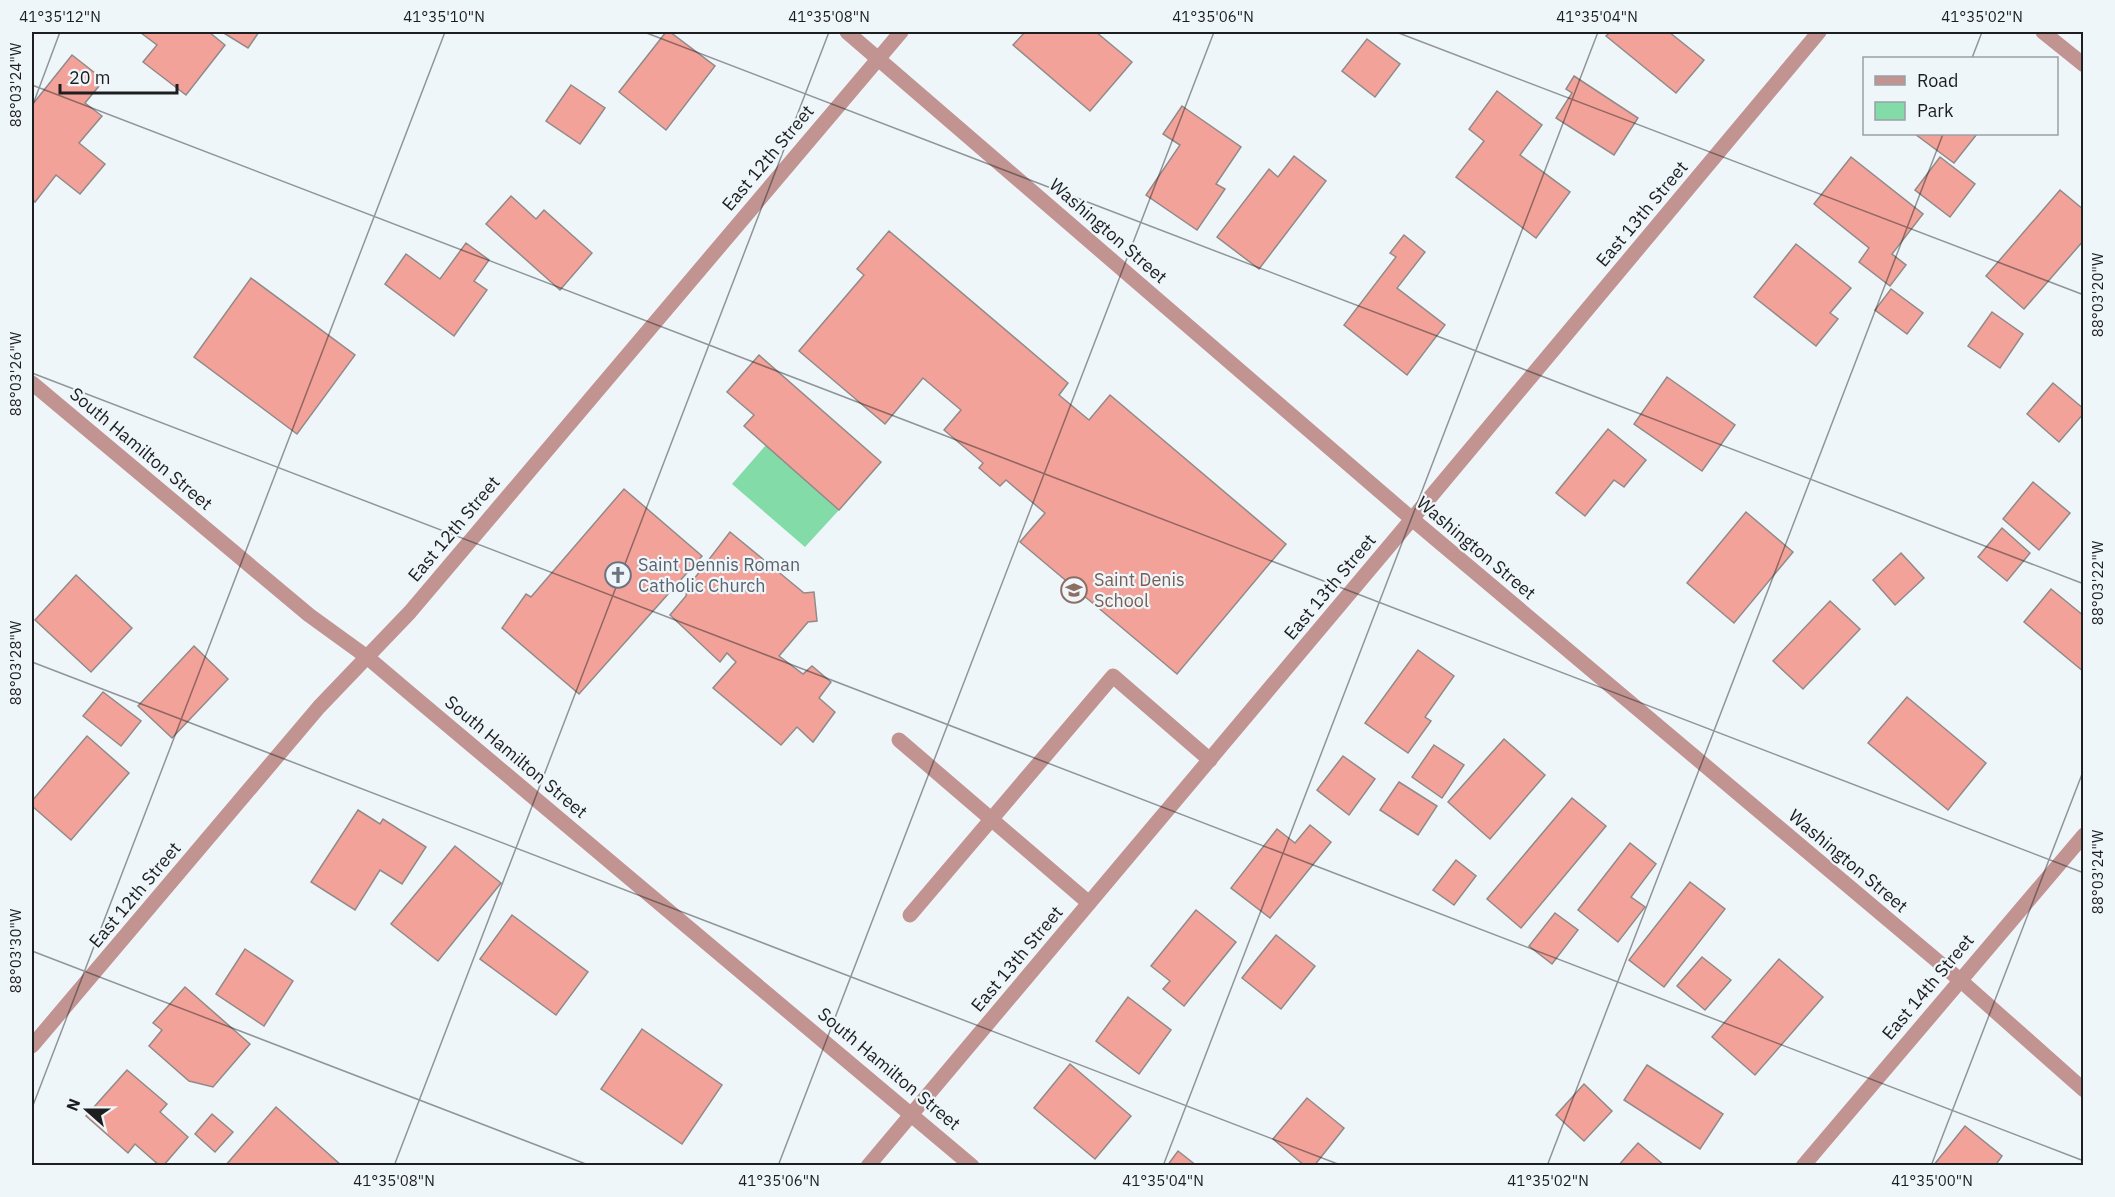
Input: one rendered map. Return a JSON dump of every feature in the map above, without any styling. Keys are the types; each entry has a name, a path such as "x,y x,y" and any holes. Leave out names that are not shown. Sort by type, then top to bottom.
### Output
{"street":[{"name":"Washington Street","path":"847,32 1412,519 1960,980 2084,1090"},
{"name":"East 12th Street","path":"32,1046 319,708 417,603 901,32"},
{"name":"East 13th Street","path":"868,1166 1819,32"},
{"path":"2043,32 2084,65"},
{"name":"South Hamilton Street","path":"32,383 309,615 367,657 912,1113 972,1166"},
{"path":"910,915 1113,676 1210,760"},
{"path":"899,740 1089,903"},
{"name":"East 14th Street","path":"1803,1166 2084,834"}],"green space":[{"path":"766,445 839,510 805,547 732,484"}],"building":[{"path":"142,32 209,32 225,45 186,95 143,62 157,45"},
{"path":"222,32 259,32 248,48"},
{"path":"666,32 670,32 715,66 666,130 619,92"},
{"path":"1025,32 1096,32 1132,62 1090,111 1013,45"},
{"path":"1610,32 1669,32 1704,60 1676,93 1606,36"},
{"path":"1367,39 1400,64 1375,97 1342,71"},
{"path":"72,55 104,80 85,103 102,116 79,143 105,164 80,194 56,175 35,202 32,199 32,105"},
{"path":"1574,76 1638,118 1614,155 1556,118 1572,93 1566,89"},
{"path":"571,85 605,108 580,144 546,121"},
{"path":"1497,91 1542,125 1520,155 1570,192 1536,238 1456,177 1484,141 1469,129"},
{"path":"1182,106 1241,147 1216,184 1225,189 1197,230 1146,195 1180,145 1163,134"},
{"path":"1916,135 1976,135 1954,163"},
{"path":"1294,156 1326,181 1259,269 1217,237 1269,169 1278,177"},
{"path":"1851,157 1923,214 1892,254 1906,265 1890,286 1859,262 1869,248 1814,204"},
{"path":"1940,157 1975,184 1950,217 1915,190"},
{"path":"2060,190 2084,210 2084,240 2024,309 1986,276"},
{"path":"511,196 536,219 544,210 592,253 560,290 486,224"},
{"path":"889,231 1068,383 1059,395 1089,420 1110,395 1286,544 1177,674 1020,542 1045,513 1006,480 1000,486 979,468 983,463 944,430 961,410 923,378 885,424 799,351 864,275 857,269"},
{"path":"1404,235 1425,252 1397,288 1445,325 1407,375 1344,325 1396,257 1390,253"},
{"path":"466,243 489,260 474,281 487,290 454,336 385,284 406,254 440,279"},
{"path":"1796,244 1851,288 1830,313 1838,319 1816,346 1754,297"},
{"path":"251,278 355,355 297,434 194,357"},
{"path":"1891,289 1923,313 1907,334 1875,310"},
{"path":"1992,312 2023,334 2000,368 1968,346"},
{"path":"759,355 881,462 839,510 744,426 754,415 727,392"},
{"path":"1667,377 1735,425 1702,471 1634,424"},
{"path":"2053,383 2084,409 2084,413 2059,442 2027,414"},
{"path":"1608,429 1646,460 1624,487 1614,480 1585,516 1556,493"},
{"path":"2033,482 2070,513 2039,550 2003,519"},
{"name":"Saint Dennis Roman Catholic Church","path":"624,489 702,556 579,694 502,628 526,594 531,597"},
{"path":"1746,512 1793,552 1734,623 1687,583"},
{"path":"2002,528 2030,553 2007,581 1978,557"},
{"path":"730,532 804,593 814,592 817,621 808,622 779,656 803,674 812,666 831,682 819,698 835,712 813,742 797,727 781,745 713,688 736,662 727,653 720,662 670,615 686,596 687,588"},
{"path":"1901,553 1924,578 1895,605 1873,580"},
{"path":"76,575 132,628 91,672 35,620"},
{"path":"2051,589 2084,616 2084,672 2024,622"},
{"path":"1830,601 1860,629 1803,689 1773,661"},
{"path":"194,646 228,679 172,738 138,706"},
{"path":"1418,650 1454,676 1425,717 1431,721 1408,753 1365,723"},
{"path":"103,692 141,721 121,746 83,716"},
{"path":"1907,697 1986,763 1948,810 1868,743"},
{"path":"87,736 129,773 71,840 32,806 32,801"},
{"path":"1504,739 1545,775 1490,839 1448,802"},
{"path":"1434,745 1464,765 1442,798 1412,777"},
{"path":"1343,756 1375,779 1349,815 1317,790"},
{"path":"1399,782 1437,806 1418,835 1380,810"},
{"path":"1572,798 1606,826 1521,928 1487,899"},
{"path":"358,810 380,824 383,819 426,847 402,884 380,870 355,910 311,882"},
{"path":"1310,825 1331,842 1270,918 1231,888 1277,829 1295,843"},
{"path":"1630,843 1656,864 1631,897 1645,907 1618,942 1578,910"},
{"path":"455,846 501,883 438,961 391,924"},
{"path":"1456,860 1476,876 1454,905 1433,890"},
{"path":"1690,882 1725,909 1664,987 1629,960"},
{"path":"1196,910 1236,942 1184,1006 1163,989 1170,981 1151,966"},
{"path":"1555,913 1578,930 1552,964 1529,946"},
{"path":"512,915 588,972 556,1015 480,959"},
{"path":"1276,935 1315,966 1281,1009 1242,978"},
{"path":"245,949 293,981 264,1026 216,994"},
{"path":"1702,957 1731,980 1705,1010 1677,986"},
{"path":"1779,959 1823,997 1755,1075 1712,1037"},
{"path":"185,987 250,1044 213,1087 189,1081 149,1046 162,1030 153,1023"},
{"path":"1128,997 1171,1030 1139,1074 1096,1041"},
{"path":"642,1029 722,1085 682,1144 601,1089"},
{"path":"1070,1064 1131,1116 1095,1159 1034,1108"},
{"path":"1647,1065 1723,1114 1700,1149 1624,1100"},
{"path":"127,1070 167,1104 160,1112 188,1137 163,1166 160,1166 135,1144 128,1153 86,1116"},
{"path":"1584,1084 1612,1111 1584,1141 1556,1115"},
{"path":"1307,1098 1344,1128 1314,1166 1305,1166 1273,1139"},
{"path":"276,1107 342,1166 225,1166"},
{"path":"212,1114 233,1132 215,1152 195,1134"},
{"path":"1965,1126 2002,1156 1995,1166 1933,1166"},
{"path":"1638,1143 1665,1166 1618,1166"},
{"path":"1178,1151 1197,1166 1167,1166"}],"place":[{"name":"Saint Dennis Roman Catholic Church","path":"618,575"},
{"name":"Saint Denis School","path":"1074,590"}]}
